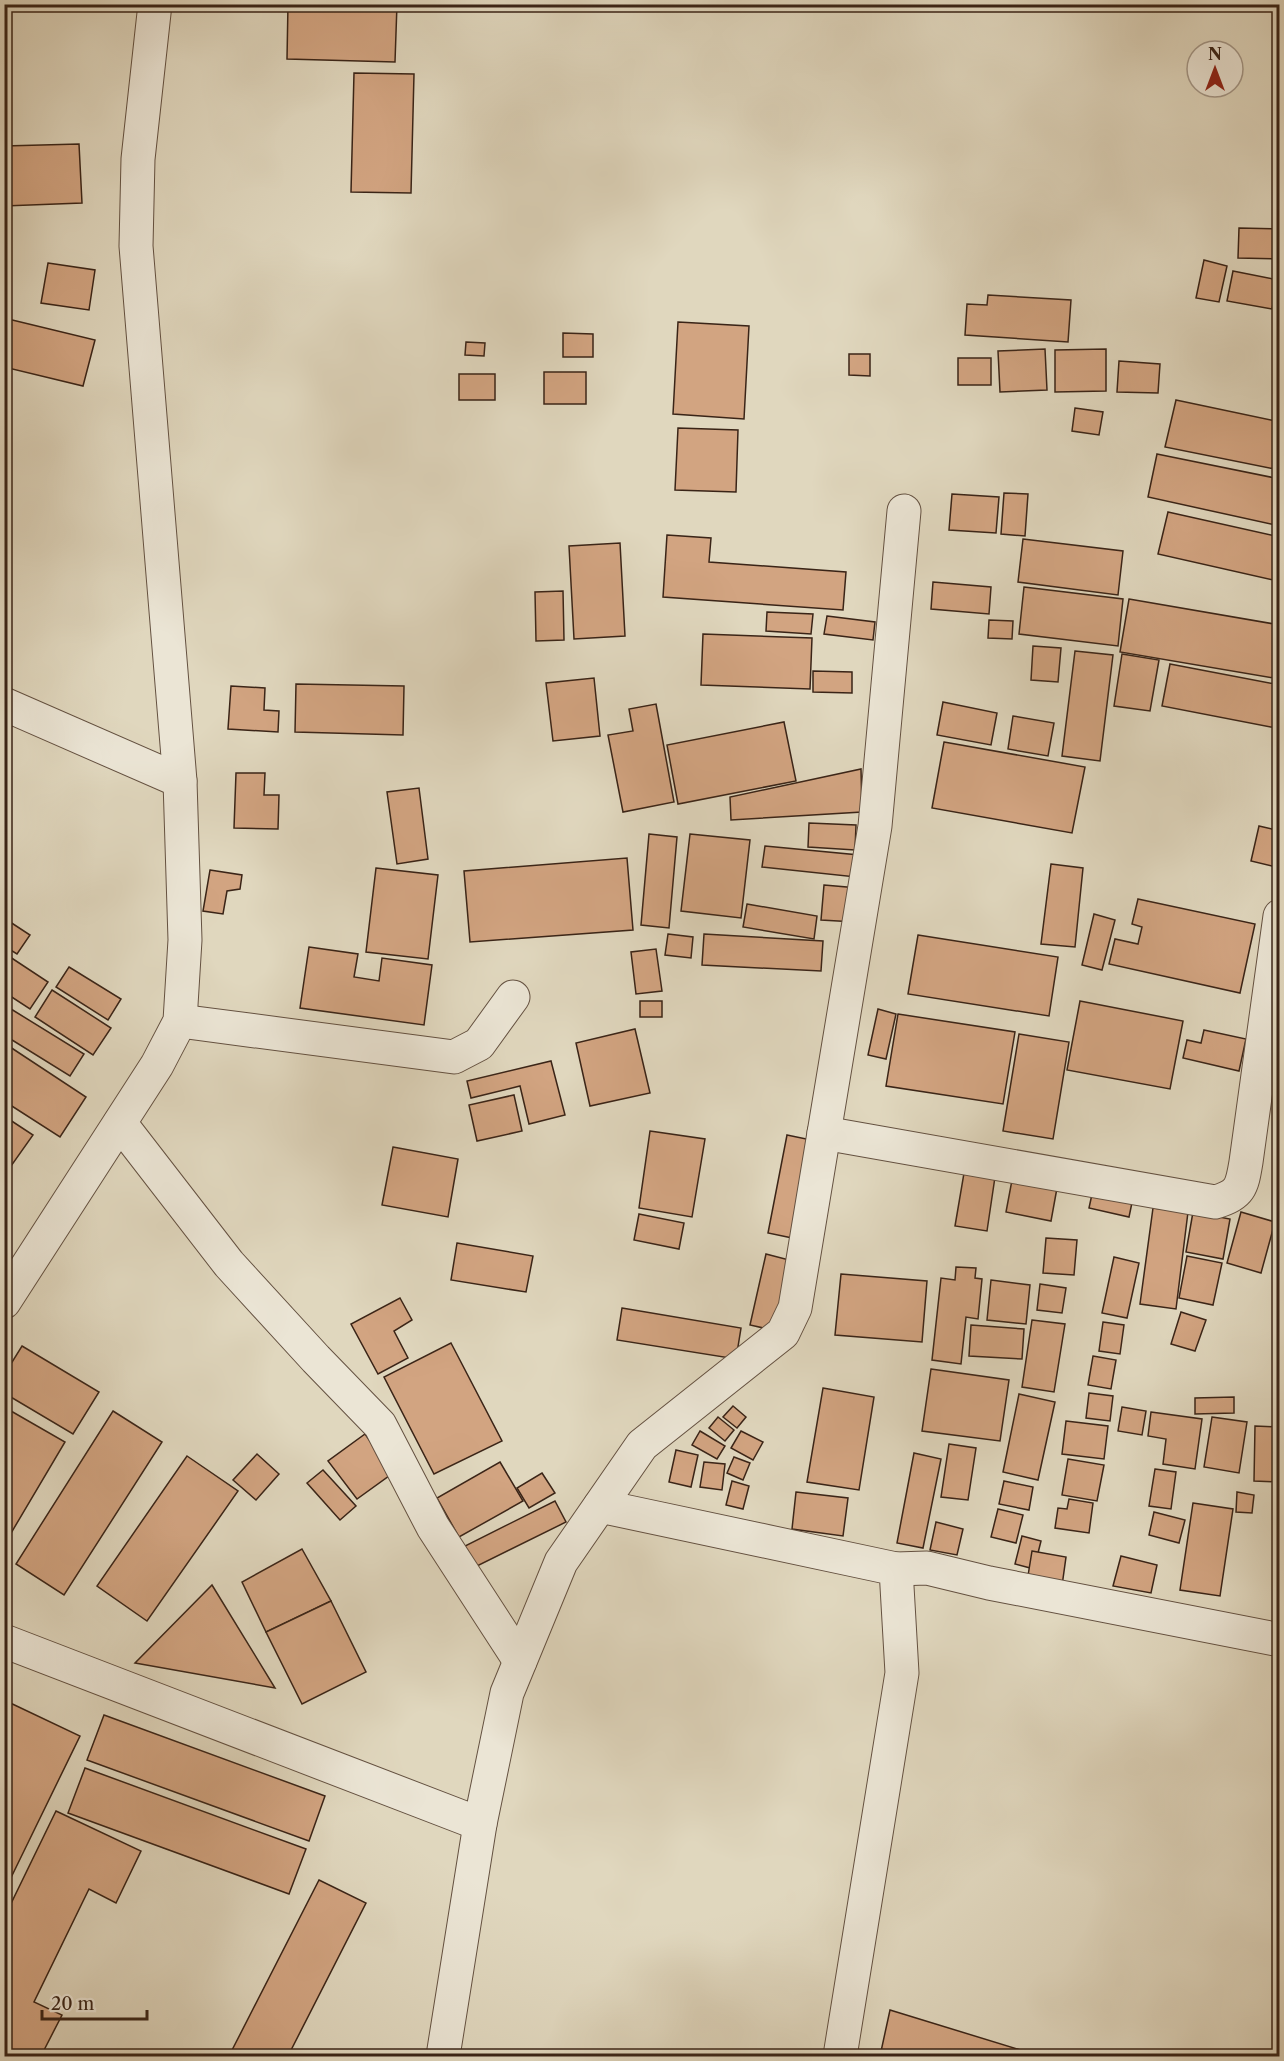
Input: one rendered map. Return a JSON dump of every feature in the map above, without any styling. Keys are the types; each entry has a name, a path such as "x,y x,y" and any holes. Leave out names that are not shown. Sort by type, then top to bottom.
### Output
{"street":[{"path":"4,1302 157,1065 180,1020 185,940 180,781 136,246 138,159 155,4"},
{"path":"443,2056 480,1824 507,1692 561,1562 642,1445 783,1333 795,1308 875,826 904,511"},
{"path":"4,704 180,781"},
{"path":"824,1132 1215,1202 1232,1197 1243,1182 1280,916"},
{"path":"180,1020 454,1057 479,1044 513,997"},
{"path":"120,1123 229,1264 380,1425 433,1527 520,1661"},
{"path":"600,1506 896,1569 927,1568 989,1583 1280,1640"},
{"path":"840,2056 902,1673 896,1569"},
{"path":"4,1641 480,1824"}],"building":[{"path":"288,4 397,4 395,62 287,59"},
{"path":"354,73 414,74 411,193 351,192"},
{"path":"79,144 82,203 4,206 4,146"},
{"path":"1239,228 1280,229 1280,259 1238,258"},
{"path":"1204,260 1227,266 1219,302 1196,298"},
{"path":"48,263 95,270 89,310 41,303"},
{"path":"1233,271 1278,280 1272,309 1227,301"},
{"path":"988,295 1071,300 1068,342 965,335 967,304 987,305"},
{"path":"4,318 95,340 83,386 4,367"},
{"path":"678,322 749,326 744,419 673,414"},
{"path":"563,333 593,334 593,357 563,357"},
{"path":"466,342 485,343 484,356 465,355"},
{"path":"1045,349 1047,390 1000,392 998,351"},
{"path":"1106,349 1106,391 1055,392 1055,350"},
{"path":"849,354 870,354 870,376 849,375"},
{"path":"958,358 991,358 991,385 958,385"},
{"path":"1119,361 1160,364 1158,393 1117,392"},
{"path":"544,372 586,372 586,404 544,404"},
{"path":"459,374 495,374 495,400 459,400"},
{"path":"1176,400 1280,422 1280,470 1165,447"},
{"path":"1075,408 1103,412 1099,435 1072,431"},
{"path":"678,428 738,430 736,492 675,490"},
{"path":"1157,454 1280,479 1280,526 1148,497"},
{"path":"1004,493 1028,494 1025,536 1001,534"},
{"path":"952,494 999,497 996,533 949,530"},
{"path":"1168,512 1280,537 1278,581 1158,554"},
{"path":"667,535 711,538 709,562 846,572 843,610 663,597"},
{"path":"1023,539 1123,551 1118,595 1018,582"},
{"path":"620,543 625,636 574,639 569,546"},
{"path":"933,582 991,587 989,614 931,609"},
{"path":"1024,587 1123,599 1118,646 1019,634"},
{"path":"563,591 564,640 536,641 535,592"},
{"path":"1129,599 1280,625 1280,679 1120,652"},
{"path":"767,612 813,614 811,634 766,631"},
{"path":"827,616 875,622 873,640 824,634"},
{"path":"989,620 1013,621 1012,639 988,638"},
{"path":"703,634 812,638 810,689 701,685"},
{"path":"1033,646 1061,648 1058,682 1031,680"},
{"path":"1075,651 1113,655 1100,761 1062,756"},
{"path":"1122,654 1159,660 1150,711 1114,706"},
{"path":"1170,664 1280,685 1280,714 1276,728 1162,706"},
{"path":"813,671 852,672 852,693 813,692"},
{"path":"594,678 600,736 553,741 546,683"},
{"path":"296,684 404,686 403,735 295,732"},
{"path":"231,686 265,688 264,710 279,711 278,732 228,729"},
{"path":"943,702 997,713 991,745 937,735"},
{"path":"656,704 674,802 623,812 608,735 633,731 629,709"},
{"path":"1013,716 1054,723 1048,756 1008,749"},
{"path":"784,722 796,781 678,804 667,745"},
{"path":"944,742 1085,767 1072,833 932,808"},
{"path":"861,769 862,812 731,820 730,797"},
{"path":"236,773 265,773 264,795 279,795 278,829 234,828"},
{"path":"419,788 428,859 397,864 387,792"},
{"path":"809,823 856,825 855,850 808,847"},
{"path":"1259,826 1280,831 1280,850 1276,867 1251,861"},
{"path":"649,834 677,837 669,928 641,925"},
{"path":"690,834 750,840 741,918 681,911"},
{"path":"765,846 859,855 856,877 762,867"},
{"path":"627,858 633,930 470,942 464,871"},
{"path":"1051,864 1083,868 1075,947 1041,944"},
{"path":"376,868 438,875 428,959 366,952"},
{"path":"210,870 242,875 240,889 227,891 223,914 203,911"},
{"path":"824,885 858,888 855,922 821,920"},
{"path":"1138,899 1255,924 1240,993 1109,964 1115,939 1138,944 1142,927 1132,924"},
{"path":"747,904 817,916 814,939 743,927"},
{"path":"1094,914 1115,920 1102,970 1082,965"},
{"path":"4,918 30,935 17,954 4,946"},
{"path":"668,934 693,937 691,958 665,955"},
{"path":"704,934 823,941 821,971 702,965"},
{"path":"918,935 1058,957 1049,1016 908,994"},
{"path":"309,947 358,954 354,977 379,981 382,958 432,965 424,1025 300,1008"},
{"path":"656,949 662,991 636,994 631,952"},
{"path":"4,953 48,982 30,1009 4,992"},
{"path":"69,967 121,999 108,1020 56,987"},
{"path":"52,990 111,1028 93,1055 35,1017"},
{"path":"640,1001 662,1001 662,1017 640,1017"},
{"path":"1080,1001 1183,1021 1170,1089 1067,1070"},
{"path":"11,1009 84,1054 70,1076 4,1035 4,1020"},
{"path":"878,1009 896,1014 886,1059 868,1055"},
{"path":"898,1014 1015,1032 1003,1104 886,1086"},
{"path":"635,1029 650,1093 590,1106 576,1043"},
{"path":"1204,1030 1246,1039 1239,1071 1183,1058 1187,1040 1201,1043"},
{"path":"1019,1034 1069,1042 1053,1139 1003,1131"},
{"path":"4,1043 86,1097 60,1137 4,1101"},
{"path":"551,1061 565,1115 529,1124 520,1086 471,1098 467,1081"},
{"path":"514,1095 522,1131 477,1141 469,1105"},
{"path":"4,1116 33,1135 4,1176"},
{"path":"650,1131 705,1139 692,1217 639,1208"},
{"path":"787,1135 821,1142 802,1240 768,1233"},
{"path":"393,1147 458,1159 448,1217 382,1205"},
{"path":"964,1173 995,1177 987,1231 955,1226"},
{"path":"1012,1180 1057,1188 1051,1221 1006,1212"},
{"path":"1094,1185 1134,1193 1129,1217 1089,1208"},
{"path":"1153,1208 1188,1212 1176,1309 1140,1304"},
{"path":"1193,1212 1230,1219 1223,1259 1186,1252"},
{"path":"1241,1212 1275,1222 1261,1273 1227,1263"},
{"path":"639,1214 684,1223 679,1249 634,1240"},
{"path":"1046,1238 1077,1240 1074,1275 1043,1273"},
{"path":"457,1243 533,1256 526,1292 451,1280"},
{"path":"766,1254 793,1261 777,1331 750,1325"},
{"path":"1187,1256 1222,1263 1213,1305 1179,1298"},
{"path":"1114,1257 1139,1263 1127,1318 1102,1313"},
{"path":"956,1267 976,1268 975,1278 982,1279 978,1319 966,1317 961,1364 932,1360 941,1278 955,1280"},
{"path":"841,1274 927,1281 922,1342 835,1335"},
{"path":"991,1280 1030,1285 1026,1324 987,1320"},
{"path":"1040,1284 1066,1288 1062,1313 1037,1310"},
{"path":"400,1298 412,1320 394,1331 408,1358 378,1374 351,1324"},
{"path":"622,1308 741,1328 736,1359 617,1340"},
{"path":"1181,1312 1206,1320 1195,1351 1171,1344"},
{"path":"1032,1320 1065,1324 1054,1392 1022,1387"},
{"path":"1103,1322 1124,1325 1120,1354 1099,1351"},
{"path":"971,1325 1024,1329 1022,1359 969,1356"},
{"path":"451,1343 502,1441 434,1474 384,1377"},
{"path":"22,1346 99,1392 73,1434 4,1393 4,1375"},
{"path":"1093,1356 1116,1360 1111,1389 1088,1385"},
{"path":"931,1369 1009,1380 1000,1441 922,1431"},
{"path":"823,1388 874,1397 859,1490 807,1482"},
{"path":"1089,1393 1113,1396 1110,1421 1086,1418"},
{"path":"1019,1394 1055,1402 1038,1480 1003,1472"},
{"path":"1234,1397 1234,1413 1195,1414 1195,1398"},
{"path":"733,1406 746,1417 737,1428 723,1417"},
{"path":"4,1407 65,1442 4,1545"},
{"path":"1122,1407 1146,1411 1142,1435 1118,1431"},
{"path":"113,1411 162,1442 64,1595 16,1564"},
{"path":"1151,1412 1202,1419 1195,1469 1163,1464 1166,1439 1148,1436"},
{"path":"718,1417 734,1430 725,1441 709,1428"},
{"path":"1212,1417 1247,1422 1239,1473 1204,1467"},
{"path":"1066,1421 1108,1426 1104,1459 1062,1454"},
{"path":"1255,1426 1280,1427 1280,1482 1254,1481"},
{"path":"700,1431 725,1446 717,1459 692,1445"},
{"path":"741,1431 763,1442 753,1460 731,1448"},
{"path":"365,1434 393,1473 357,1499 328,1461"},
{"path":"949,1444 976,1448 968,1500 941,1497"},
{"path":"676,1450 698,1455 691,1487 669,1482"},
{"path":"914,1453 941,1459 923,1548 897,1543"},
{"path":"257,1454 279,1474 256,1500 233,1480"},
{"path":"187,1456 238,1491 147,1621 97,1586"},
{"path":"734,1457 750,1463 743,1480 727,1473"},
{"path":"1068,1459 1104,1465 1097,1501 1062,1495"},
{"path":"500,1462 523,1501 459,1537 437,1498"},
{"path":"704,1462 725,1464 722,1490 700,1487"},
{"path":"1155,1469 1176,1472 1171,1509 1149,1506"},
{"path":"323,1470 356,1506 340,1520 307,1483"},
{"path":"542,1473 555,1493 529,1508 517,1488"},
{"path":"732,1481 749,1486 743,1509 726,1505"},
{"path":"1004,1481 1033,1487 1029,1510 999,1504"},
{"path":"796,1492 848,1498 843,1536 792,1529"},
{"path":"1237,1492 1254,1495 1252,1513 1236,1512"},
{"path":"1069,1499 1093,1503 1089,1533 1055,1528 1058,1508 1067,1509"},
{"path":"555,1501 566,1522 475,1567 465,1546"},
{"path":"1193,1503 1233,1509 1220,1596 1180,1590"},
{"path":"998,1509 1023,1515 1016,1543 991,1537"},
{"path":"1154,1512 1185,1520 1179,1543 1149,1535"},
{"path":"936,1522 963,1529 957,1555 930,1550"},
{"path":"1022,1536 1041,1541 1034,1569 1015,1564"},
{"path":"302,1549 331,1601 266,1632 242,1582"},
{"path":"1032,1551 1066,1557 1061,1593 1026,1588"},
{"path":"1121,1556 1157,1565 1151,1593 1113,1586"},
{"path":"212,1585 275,1688 135,1663"},
{"path":"331,1601 366,1672 302,1704 266,1632"},
{"path":"4,1700 80,1736 4,1892"},
{"path":"104,1715 325,1796 309,1841 87,1760"},
{"path":"85,1768 306,1849 289,1894 68,1813"},
{"path":"56,1811 141,1851 116,1903 89,1889 34,2002 62,2015 41,2056 23,2056 4,2048 4,1918"},
{"path":"319,1880 366,1903 288,2056 229,2056"},
{"path":"890,2010 1040,2056 880,2056"}]}
